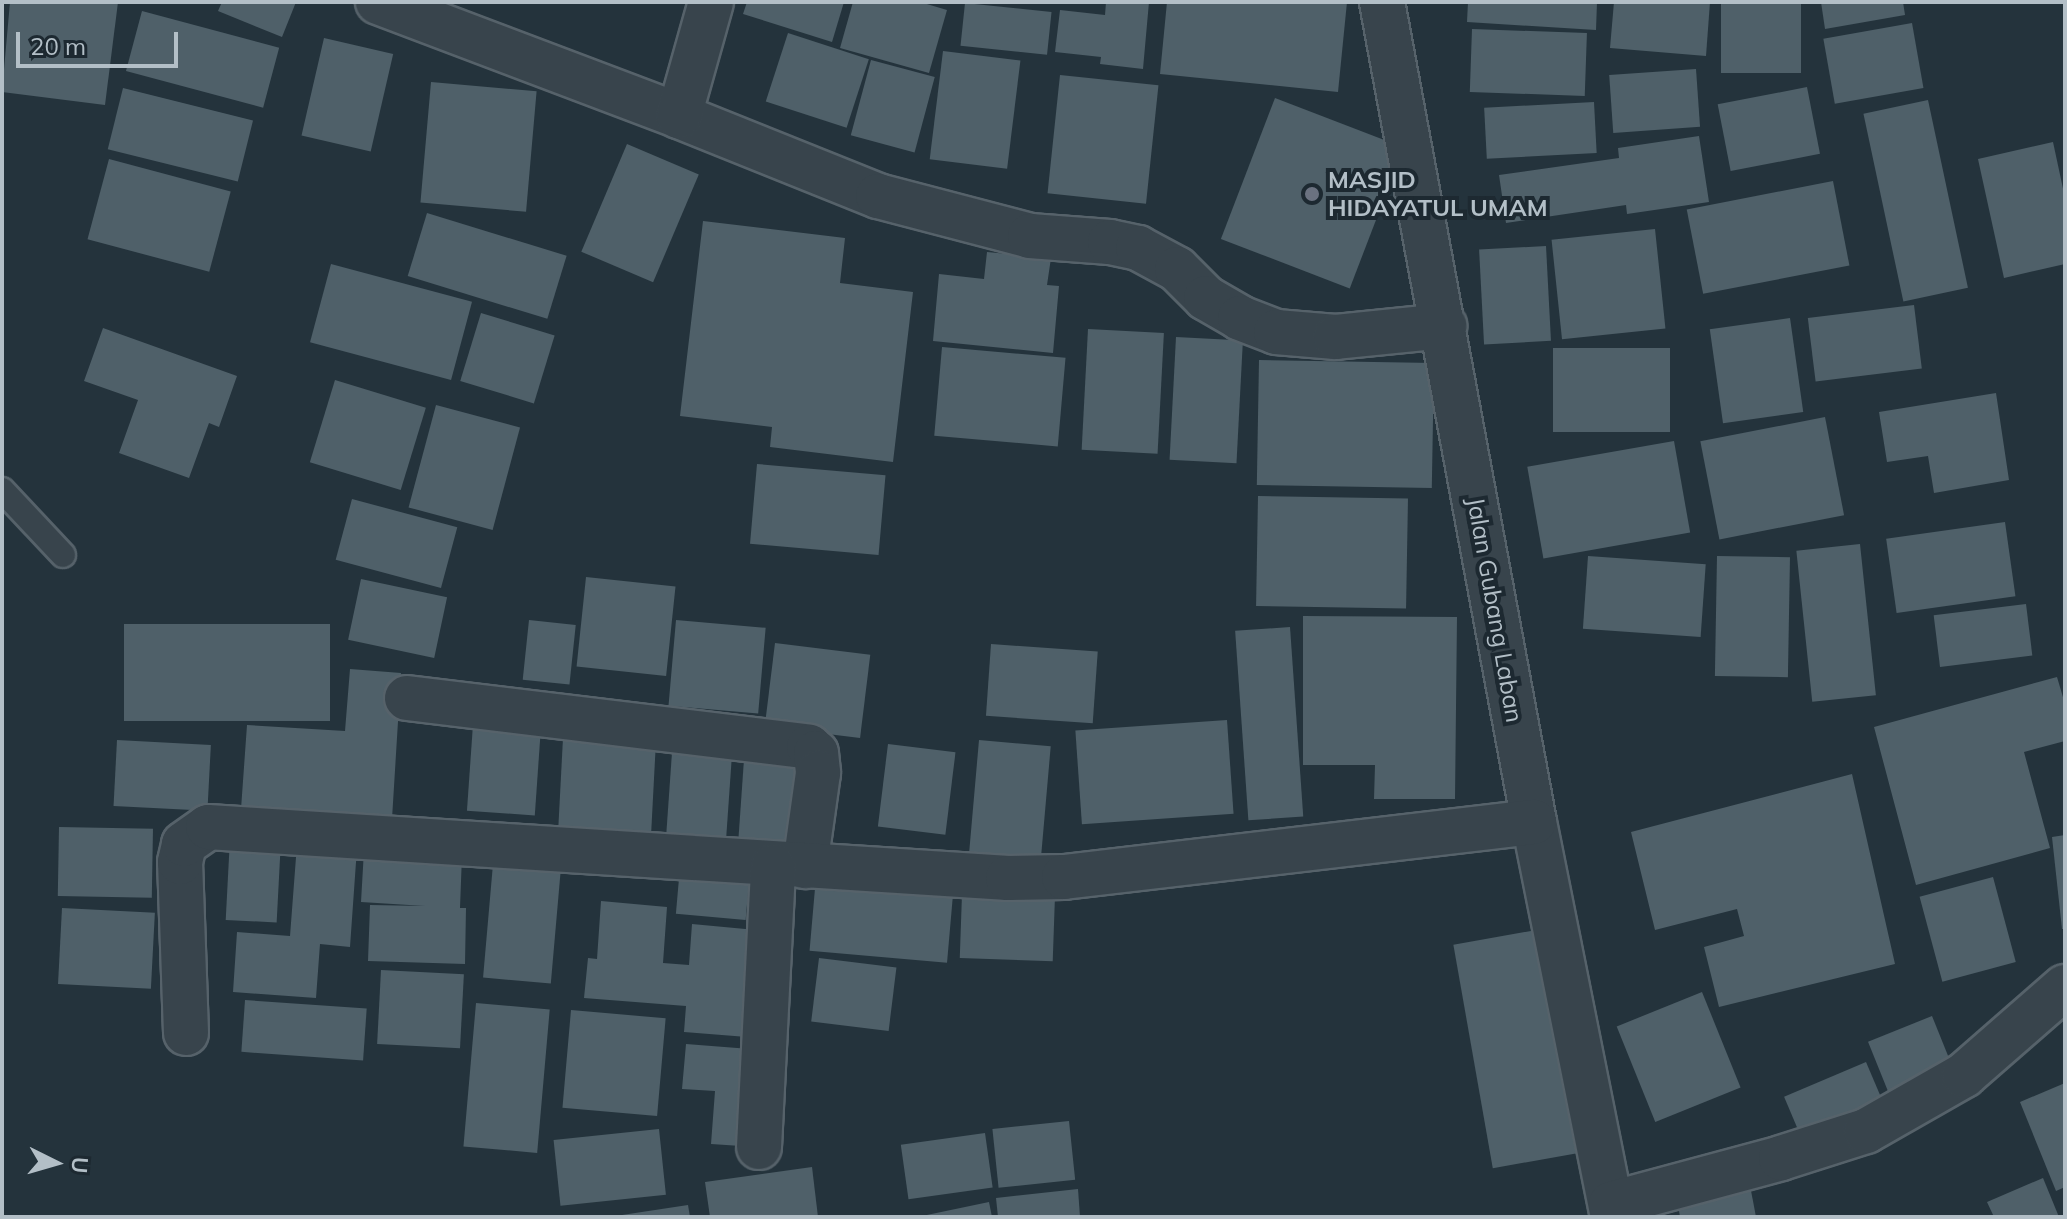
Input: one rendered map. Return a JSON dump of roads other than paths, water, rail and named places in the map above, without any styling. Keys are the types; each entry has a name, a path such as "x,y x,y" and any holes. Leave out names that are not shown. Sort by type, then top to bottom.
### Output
{"street":[{"path":"378,2 679,116 878,196 1030,236 1138,248 1177,269 1206,298 1240,318 1276,332 1336,337 1444,326"},
{"path":"679,116 711,2"},
{"name":"Jalan Gubang Laban","path":"1382,2 1534,822 1612,1210"},
{"path":"407,698 809,747 816,753 818,773 789,866 759,1147"},
{"path":"186,1033 180,862 184,844 208,827 407,837 789,866 1008,878 1064,877 1534,822"},
{"path":"1612,1210 1866,1131 1964,1075 2065,987"}],"lane":[{"path":"2,490 63,555"}],"place":[{"name":"MASJID HIDAYATUL UMAM","path":"1312,194"}]}
